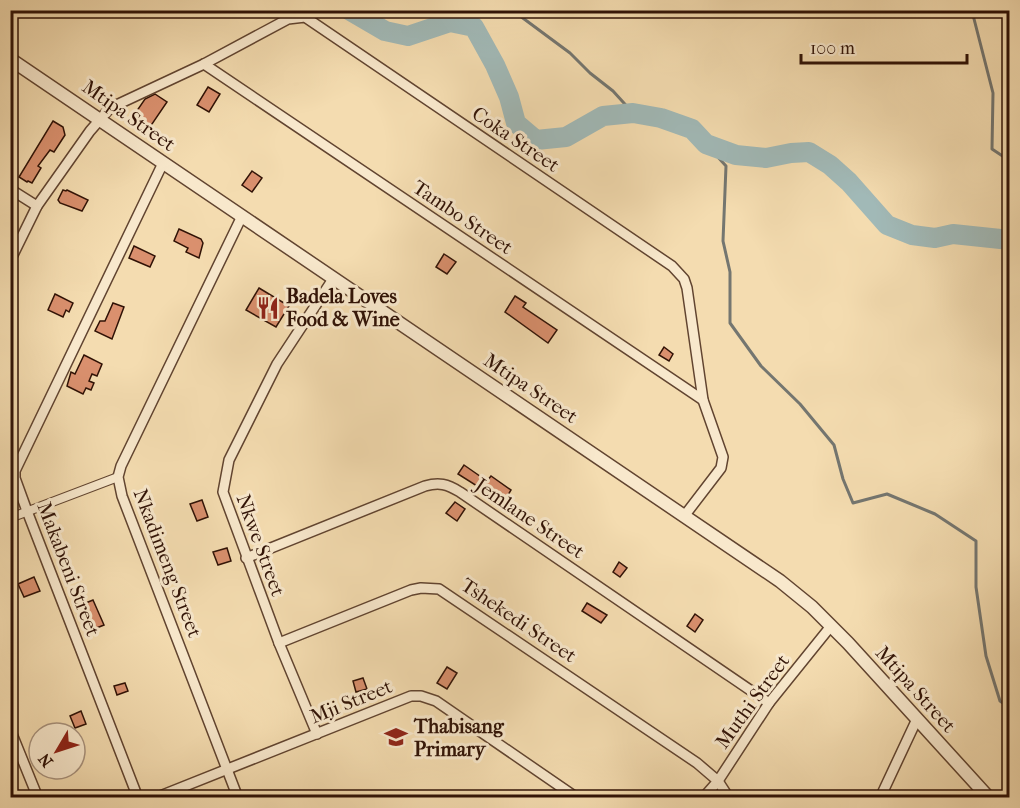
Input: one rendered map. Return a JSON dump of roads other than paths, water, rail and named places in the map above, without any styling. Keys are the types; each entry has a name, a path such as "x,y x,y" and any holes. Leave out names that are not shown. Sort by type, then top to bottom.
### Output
{"main road":[{"path":"1004,10 1010,14"}],"street":[{"name":"Coka Street","path":"10,261 37,206 100,118 110,108 204,64 294,17 305,17 679,273 684,279 703,400 720,445 723,463 685,516"},
{"name":"Mtipa Street","path":"10,59 780,581 831,626 989,798"},
{"name":"Tambo Street","path":"204,64 703,400"},
{"name":"Makabeni Street","path":"138,798 27,511 15,478 15,471 163,163"},
{"path":"10,189 37,206"},
{"name":"Nkadimeng Street","path":"238,798 122,496 118,477 126,455 242,216"},
{"name":"Nkwe Street","path":"317,734 279,643 223,492 229,460 277,364 333,279"},
{"path":"10,518 118,477"},
{"name":"Jemlane Street","path":"246,558 425,486 435,483 447,485 770,703"},
{"name":"Tshekedi Street","path":"279,643 411,590 439,589 687,756 718,781 729,798"},
{"name":"Muthi Street","path":"704,798 770,703 831,626"},
{"name":"Mji Street","path":"155,798 411,696 421,696 436,701 561,793 577,798"},
{"path":"880,798 917,719"},
{"path":"10,729 38,798"}],"waterway":[{"path":"349,10 385,31 408,36 450,22 474,27 495,65 509,97 516,123 536,140 566,137 603,116 633,113 661,118 692,129 706,144 736,155 766,158 809,152 830,165 849,182 887,225 912,235 935,238 953,234 1010,240"},
{"path":"512,10 570,53 613,91 633,113"},
{"path":"968,10 973,15 993,93 992,149 1010,161"},
{"path":"706,144 726,166 723,241 730,272 730,323 761,366 800,404 834,445 843,479 853,503 887,494 935,514 976,541 976,587 986,656 1000,701 1010,708"}],"place":[{"name":"Badela Loves Food & Wine","path":"268,308"},
{"name":"Thabisang Primary","path":"396,737"}]}
